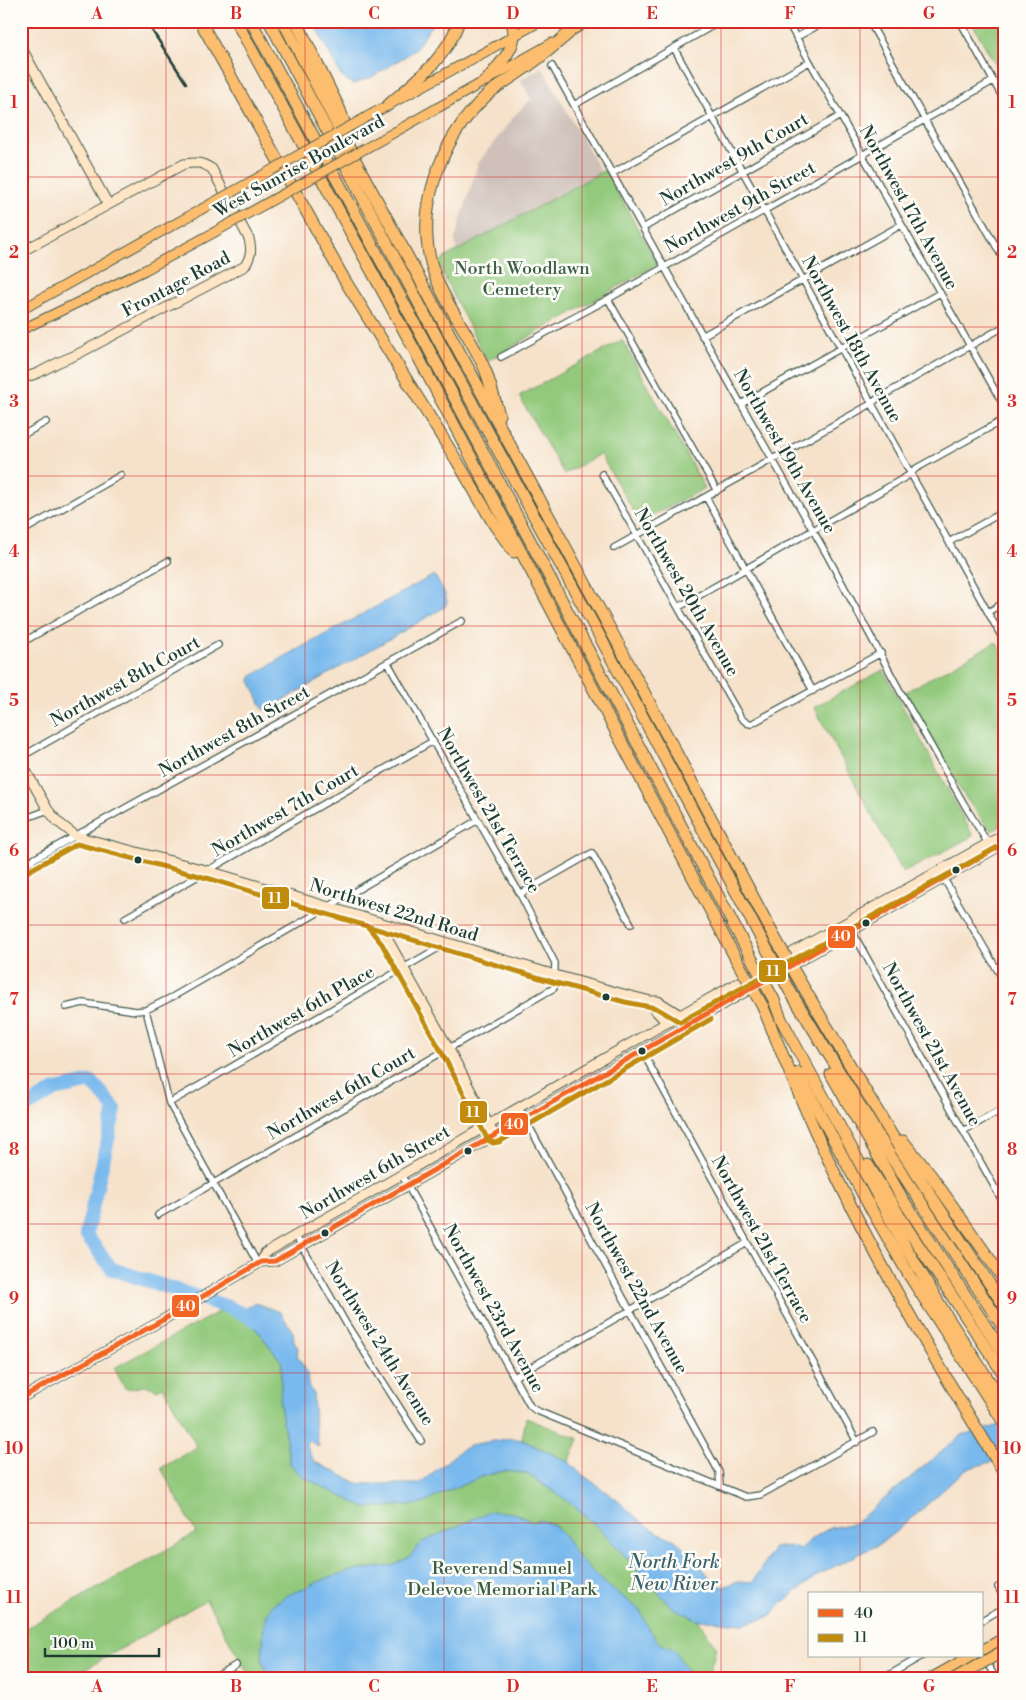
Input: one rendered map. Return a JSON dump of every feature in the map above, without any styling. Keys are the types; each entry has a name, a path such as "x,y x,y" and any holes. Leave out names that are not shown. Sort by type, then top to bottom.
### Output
{"highway":[{"path":"200,21 344,279 495,526 536,582"},
{"path":"236,21 410,341 736,959 880,1226 923,1299 1005,1424"},
{"path":"251,21 426,344 774,1000 876,1178 1005,1376"},
{"path":"269,21 365,204 790,991 902,1174 1005,1330"},
{"path":"283,21 361,171 604,616 775,938 874,1105 1005,1307"},
{"path":"296,21 340,110 361,171"},
{"path":"388,105 435,62 450,42 459,21"},
{"path":"487,80 506,56 514,36 511,21"},
{"path":"506,439 486,371 444,296 434,272 428,240 430,202 433,184 446,149 474,109 494,89 531,64 569,33"},
{"path":"774,1000 781,1018 891,1222 948,1318 1002,1400"},
{"path":"763,1007 816,1133 860,1222 935,1358 1005,1474"},
{"path":"804,1014 822,1058 891,1179 939,1257 1005,1356"},
{"path":"874,1105 930,1174 1005,1281"},
{"path":"984,1649 1005,1638"},
{"path":"954,1679 1005,1650"},
{"path":"931,1679 968,1658"}],"main road":[{"name":"West Sunrise Boulevard","path":"21,310 280,164 541,21"},
{"name":"West Sunrise Boulevard","path":"21,330 145,270 213,233 487,80 588,21"}],"street":[{"path":"574,105 720,21"},
{"name":"Northwest 17th Avenue","path":"787,21 1005,408"},
{"path":"797,37 826,21"},
{"path":"869,21 1005,262"},
{"path":"960,21 1005,102"},
{"name":"Northwest 18th Avenue","path":"674,48 1005,643"},
{"path":"23,53 108,204"},
{"path":"613,173 809,62"},
{"name":"Northwest 19th Avenue","path":"552,66 881,653 900,691 990,848"},
{"name":"Northwest 9th Street","path":"501,357 608,299 993,81"},
{"name":"Northwest 9th Court","path":"643,228 840,116"},
{"name":"Frontage Road","path":"21,252 184,164 196,162 204,163 212,169 252,248 250,258 245,266 76,355 21,379"},
{"path":"702,336 901,224"},
{"path":"741,404 940,293"},
{"path":"608,299 717,491"},
{"path":"614,548 871,404 1005,326"},
{"path":"679,607 911,474 915,469 1005,419"},
{"path":"21,436 46,422"},
{"name":"Northwest 20th Avenue","path":"602,474 741,718 747,723 752,724 813,691"},
{"path":"21,532 121,475"},
{"path":"706,497 813,691 881,653"},
{"path":"949,542 1005,511"},
{"path":"21,644 168,561"},
{"path":"988,612 1005,602"},
{"name":"Northwest 8th Street","path":"21,866 462,621"},
{"name":"Northwest 8th Court","path":"21,757 218,646"},
{"name":"Northwest 21st Terrace","path":"388,663 520,894 555,962 555,975"},
{"name":"Northwest 7th Court","path":"126,918 433,741"},
{"path":"21,762 48,810 29,817 21,816"},
{"name":"Northwest 22nd Road","path":"48,810 58,822 76,836 209,871 555,975 651,1001 658,1001 680,1015"},
{"path":"66,1007 84,1003 131,1010 146,1010 328,908 478,820"},
{"name":"Northwest 6th Street","path":"260,1263 265,1253 680,1015 944,879 990,848 1005,834"},
{"name":"Northwest 6th Street","path":"21,1398 161,1321 260,1263 274,1261 302,1246 495,1136 850,927 939,870 1005,843"},
{"path":"520,894 592,853 631,924"},
{"path":"944,879 1005,983"},
{"path":"374,922 388,940 495,1136"},
{"path":"388,940 389,926"},
{"name":"Northwest 21st Avenue","path":"850,927 1005,1206"},
{"name":"Northwest 6th Place","path":"169,1103 447,943"},
{"name":"Northwest 6th Court","path":"158,1215 554,988 555,975"},
{"path":"651,1001 653,1008 667,1023"},
{"path":"146,1010 169,1103 260,1263"},
{"name":"Northwest 21st Terrace","path":"642,1051 857,1442"},
{"name":"Northwest 22nd Avenue","path":"519,1108 719,1472 720,1486"},
{"path":"963,1131 1005,1108"},
{"name":"Northwest 23rd Avenue","path":"402,1176 530,1406 535,1410 746,1497 760,1495 873,1432"},
{"name":"Northwest 24th Avenue","path":"296,1236 347,1325 421,1441"},
{"path":"514,1377 747,1243"},
{"path":"998,1587 1005,1600"},
{"path":"984,1620 1005,1606"},
{"path":"882,1679 890,1677 919,1658"},
{"path":"984,1658 996,1679"},
{"path":"212,1679 236,1665"}],"shaded area":[{"path":"542,67 601,172 457,251 455,239 478,163 515,115 531,99 521,80"}],"green space":[{"path":"971,21 1005,21 1005,82"},
{"name":"North Woodlawn Cemetery","path":"605,170 658,264 487,361 439,264 444,258"},
{"path":"622,340 705,488 640,522 600,454 564,474 519,396"},
{"path":"996,642 1005,657 1005,824 992,831 955,782 905,692"},
{"path":"883,670 973,836 903,873 814,707"},
{"name":"Reverend Samuel Delevoe Memorial Park","path":"224,1309 253,1325 282,1362 280,1404 290,1463 422,1504 484,1476 504,1471 526,1473 572,1504 602,1531 672,1607 698,1620 716,1647 708,1679 251,1679 206,1600 68,1679 28,1679 21,1666 21,1631 196,1533 161,1468 197,1447 163,1387 157,1390 148,1386 125,1388 114,1368"},
{"path":"526,1418 579,1439 569,1462 522,1440"}],"water":[{"path":"316,21 434,21 415,50 372,77 353,84 341,76 318,31"},
{"path":"434,575 444,591 447,602 445,607 266,710 263,709 250,681 251,677 282,658"},
{"name":"North Fork New River","path":"255,1303 280,1312 293,1332 294,1341 298,1348 297,1355 308,1374 307,1381 313,1393 315,1428 319,1447 310,1441 306,1443 315,1462 359,1484 419,1484 461,1450 475,1444 512,1438 522,1440 569,1462 639,1520 655,1531 675,1540 692,1555 716,1585 724,1587 738,1581 753,1582 774,1548 789,1546 801,1550 811,1539 830,1528 855,1523 962,1435 1005,1424 1005,1458 966,1469 909,1521 880,1544 819,1574 783,1602 769,1617 743,1624 698,1620 672,1607 602,1531 572,1504 526,1473 504,1471 484,1476 422,1504 365,1508 301,1476 290,1464 280,1404 282,1362 253,1325 242,1319 245,1307"},
{"path":"491,1511 514,1513 532,1522 540,1520 555,1526 578,1557 603,1582 640,1610 649,1629 659,1643 674,1650 690,1675 687,1679 268,1679 262,1660 264,1623 271,1606 286,1596 332,1576 395,1565 410,1556 422,1542"}],"waterway":[{"name":"North Fork New River","path":"21,1110 55,1090 92,1082 115,1109 86,1235 112,1269 228,1307 260,1322"}],"railway":[{"path":"146,21 186,83"}],"transit line":[{"name":"40","path":"21,1398 161,1321 261,1262 275,1261 1005,843"},
{"name":"11","path":"25,873 77,844 207,878 553,982 625,1002 656,1008 680,1022 1005,843"},
{"name":"11","path":"368,927 382,944 488,1140 493,1143 499,1142 711,1019"}]}
